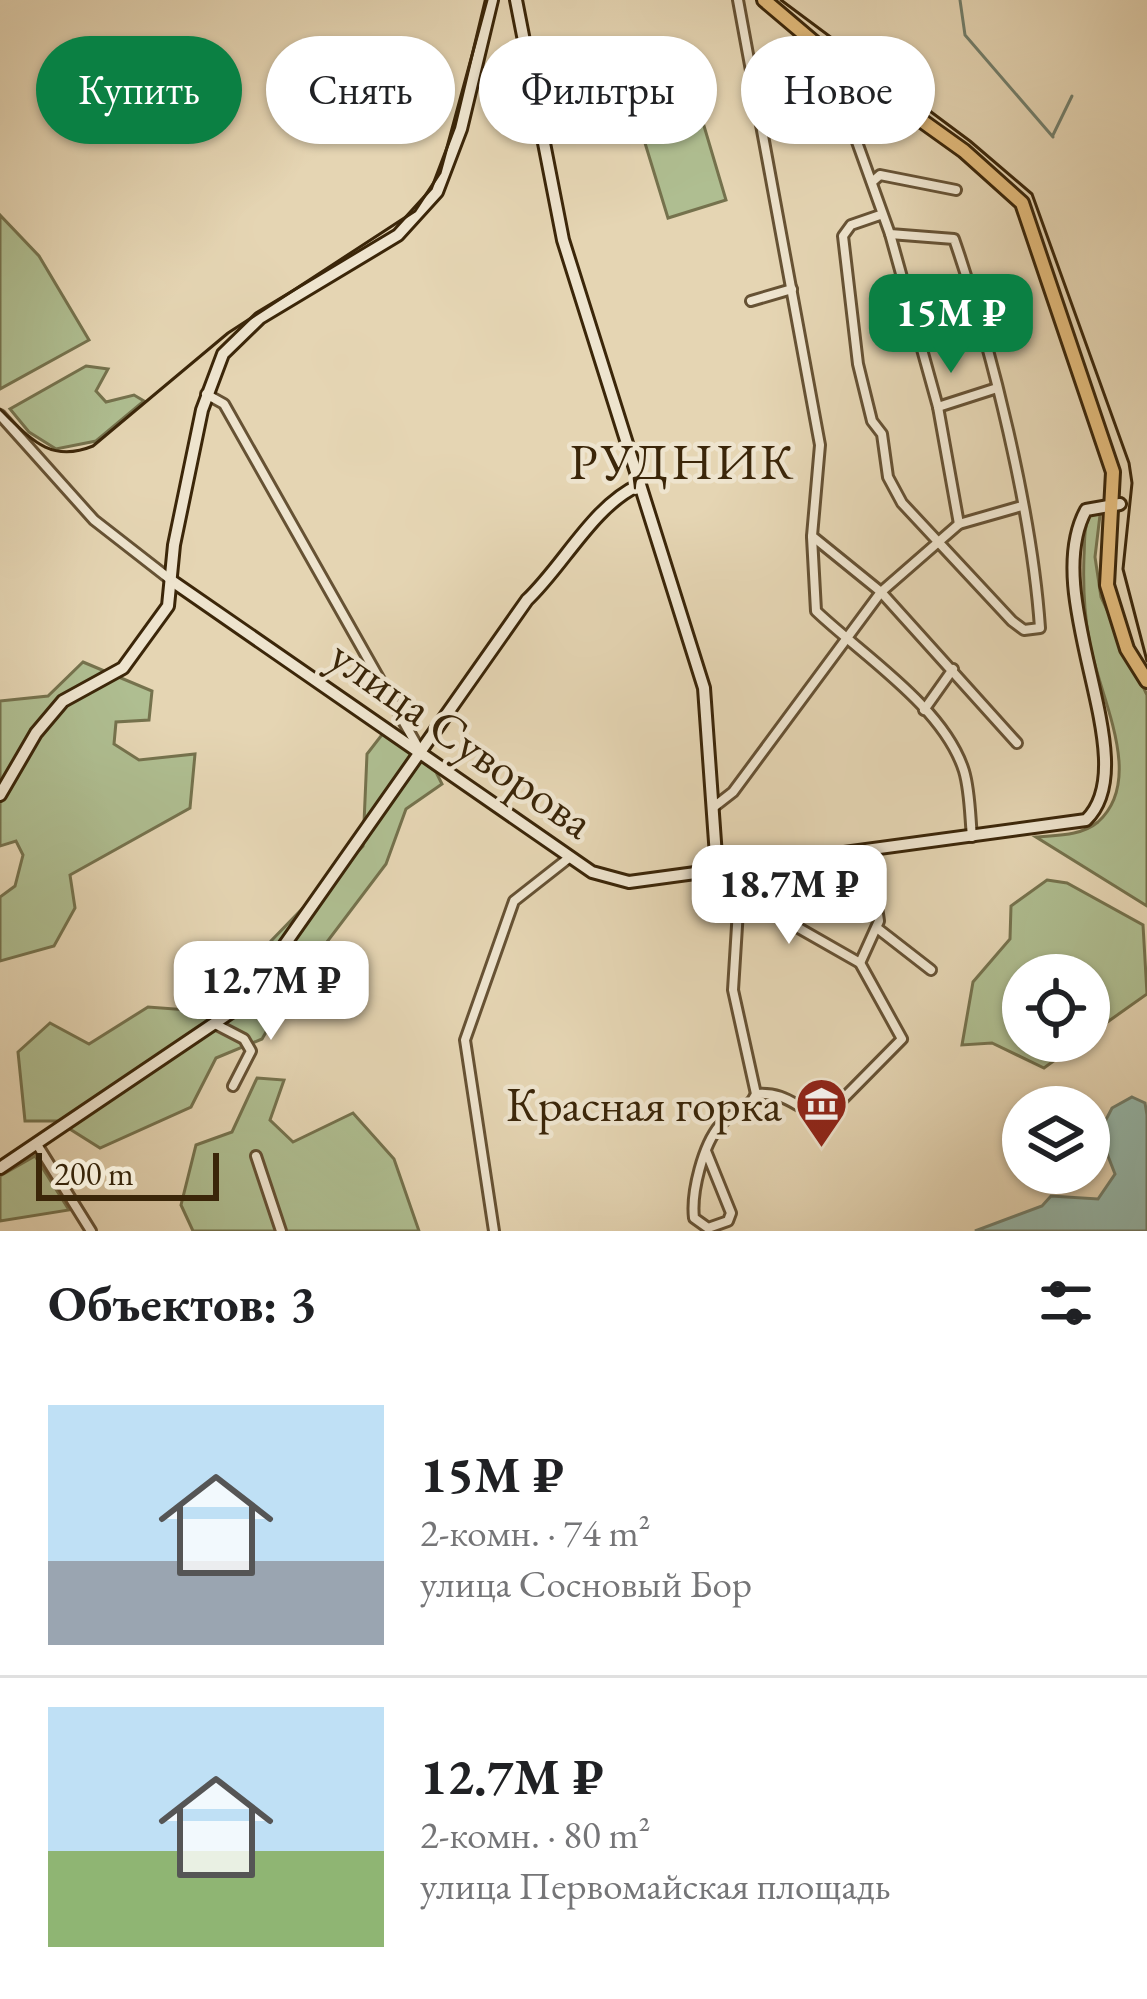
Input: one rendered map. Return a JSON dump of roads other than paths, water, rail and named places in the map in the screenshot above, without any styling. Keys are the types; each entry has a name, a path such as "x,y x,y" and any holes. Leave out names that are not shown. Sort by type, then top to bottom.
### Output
{"main road":[{"path":"168,606 174,545 215,367 243,331 398,236 437,192 460,129 492,0"},
{"path":"516,0 563,240 704,688 717,870"},
{"path":"764,0 964,151 1022,203 1109,459 1117,504 1107,585 1127,649 1147,681"},
{"path":"774,0 968,146 1028,200 1120,469 1113,590 1147,670"},
{"path":"0,1168 243,1004 527,601 556,573 616,497 639,484"},
{"name":"улица Суворова","path":"172,581 570,857 620,882 1079,824 1106,797 1107,743 1082,646 1078,555 1086,510 1117,504"},
{"path":"0,795 36,733 63,701 123,668 168,606 181,597 197,598"}],"street":[{"path":"739,0 820,445 812,536 816,611 924,710 964,769 972,837"},
{"path":"858,144 890,234 938,407 959,524"},
{"path":"871,183 880,175 956,190"},
{"path":"880,215 851,225 843,236 858,364 872,422 882,434 888,477 902,503 1012,621 1024,629 1040,628 1036,575 1022,506 954,239 890,234"},
{"path":"751,301 792,289"},
{"path":"938,407 943,401 994,389"},
{"path":"206,394 224,404 422,756"},
{"name":"улица Суворова","path":"0,415 94,520 172,581"},
{"path":"715,806 733,792 881,592 959,524 1022,506"},
{"path":"812,536 881,592 1017,743"},
{"path":"924,710 953,669"},
{"path":"860,963 878,928 868,850"},
{"path":"494,1231 465,1040 514,902 570,857"},
{"path":"717,870 740,894 860,963 902,1039 827,1115 817,1115 783,1092 756,1094"},
{"path":"706,1150 730,1205 728,1221 716,1227 701,1226 693,1207 706,1150 724,1120 747,1107 756,1094 733,990 740,894"},
{"path":"878,928 931,970"},
{"path":"217,1025 244,1039 250,1051 233,1086"},
{"path":"38,1146 91,1231"},
{"path":"256,1156 281,1231"}],"waterway":[{"path":"960,0 965,35 1053,137"},
{"path":"1053,135 1072,96"}],"tram line":[{"path":"0,409 52,450 93,446 228,333 415,211 440,173 487,0"},
{"path":"781,0 970,141 1032,194 1129,463 1132,483 1123,569 1147,661"}],"place":[{"name":"Красная горка","path":"821,1150"}],"district":[{"name":"РУДНИК","path":"683,461"}]}
